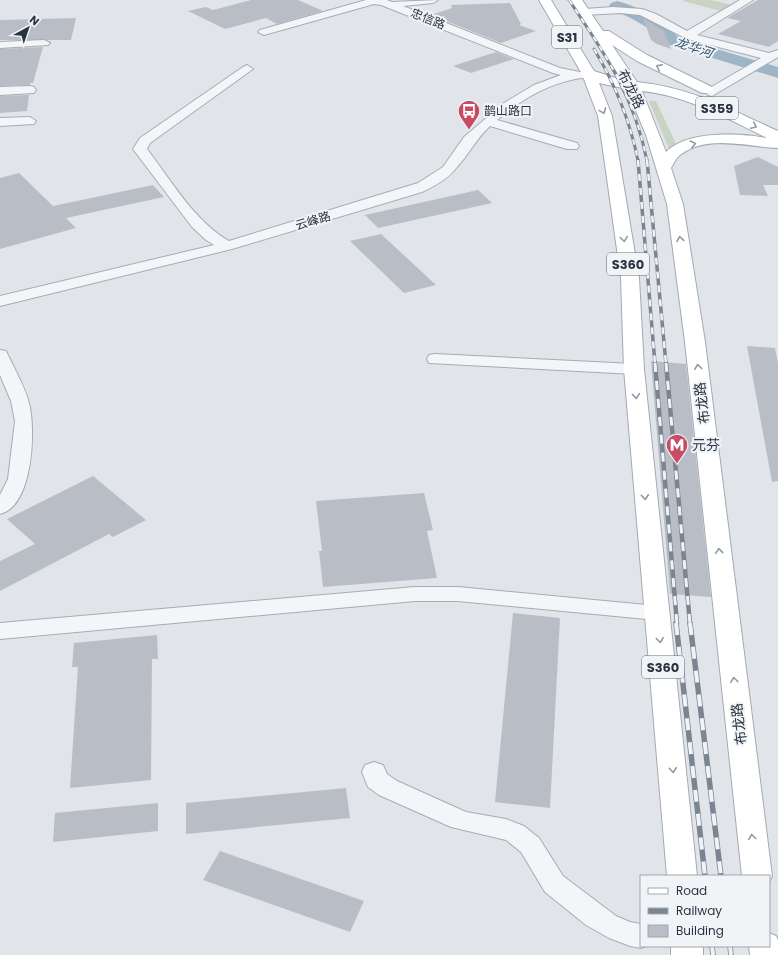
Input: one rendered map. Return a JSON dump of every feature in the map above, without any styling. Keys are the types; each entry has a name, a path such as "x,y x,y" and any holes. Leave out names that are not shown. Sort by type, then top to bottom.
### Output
{"main road":[{"name":"布龙路","path":"545,0 578,28 630,82 664,167 675,204 694,335 757,875"},
{"name":"布龙路","path":"576,0 584,12 578,28 589,74 605,116 630,278 634,369 682,875"},
{"path":"578,28 714,91"},
{"name":"S359","path":"589,74 605,81 681,84 714,91 778,124"},
{"name":"S359","path":"630,82 692,97 778,137"},
{"path":"664,167 673,153 678,149 698,142 739,140 778,144"}],"street":[{"path":"392,5 433,0"},
{"path":"688,35 748,0"},
{"name":"忠信路","path":"264,32 374,1 383,2 560,72 589,74"},
{"path":"584,12 632,11 650,14 674,29 688,35 775,55"},
{"path":"0,45 44,43"},
{"path":"714,91 775,55"},
{"path":"226,246 211,237 197,224 140,149 145,141 247,69"},
{"name":"云峰路","path":"0,301 226,246 417,189 439,177 450,168 470,139 489,122 528,92 566,77 589,74"},
{"path":"0,91 30,90"},
{"path":"714,91 737,91"},
{"path":"0,122 30,121"},
{"path":"489,122 572,146"},
{"path":"0,355 20,401 24,421 18,479 12,493 0,508"},
{"path":"435,358 634,369"},
{"path":"0,631 228,609 415,594 458,594 657,613"},
{"path":"374,772 377,780 388,788 446,814 470,824 498,826 516,833 530,845 547,878 554,884 618,931 633,936 640,936"}],"green space":[{"path":"711,0 732,5 721,11 683,1"},
{"path":"649,101 656,101 678,148 670,151"}],"building":[{"path":"251,0 298,0 323,11 277,24 266,18 225,29 188,11 206,7 213,10"},
{"path":"758,0 778,0 778,41 769,47 718,34 741,21 727,18"},
{"path":"510,3 521,24 519,25 536,31 501,43 431,15 452,8 451,5"},
{"path":"76,18 71,40 0,40 0,20"},
{"path":"643,18 664,31 671,49 651,40"},
{"path":"43,47 33,83 30,83 30,85 0,86 0,49"},
{"path":"496,52 514,59 471,73 453,66"},
{"path":"29,95 27,111 0,113 0,96"},
{"path":"758,157 778,167 778,185 763,185 768,196 740,195 734,166"},
{"path":"19,173 53,206 153,185 164,197 66,218 76,228 0,249 0,178"},
{"path":"478,190 492,203 378,228 365,215"},
{"path":"381,234 436,285 404,293 350,241"},
{"path":"747,346 775,348 778,363 778,481 772,482"},
{"path":"651,361 686,364 711,597 670,594"},
{"path":"93,476 146,520 113,537 109,534 0,591 0,561 35,544 7,519"},
{"path":"424,493 433,530 427,531 437,578 323,587 319,551 322,551 316,501"},
{"path":"513,613 560,618 550,808 495,802"},
{"path":"157,635 158,659 152,659 151,780 70,788 78,667 72,667 74,643"},
{"path":"346,788 350,818 186,834 186,803"},
{"path":"158,803 158,831 53,842 55,813"},
{"path":"220,851 364,901 350,932 203,880"}],"waterway":[{"name":"龙华河","path":"617,6 652,22 662,29 673,41 778,73"}],"railway":[{"path":"569,0 617,76 634,116 647,161"},
{"path":"594,49 609,76 621,103 631,131 638,161"},
{"path":"638,160 655,364"},
{"path":"647,160 666,364"},
{"path":"655,363 677,624"},
{"path":"666,363 690,624"},
{"path":"676,623 705,875"},
{"path":"690,623 721,875"},
{"path":"712,947 713,955"},
{"path":"730,947 731,955"}],"place":[{"name":"鹊山路口","path":"469,130"},
{"name":"元芬","path":"677,464"}]}
